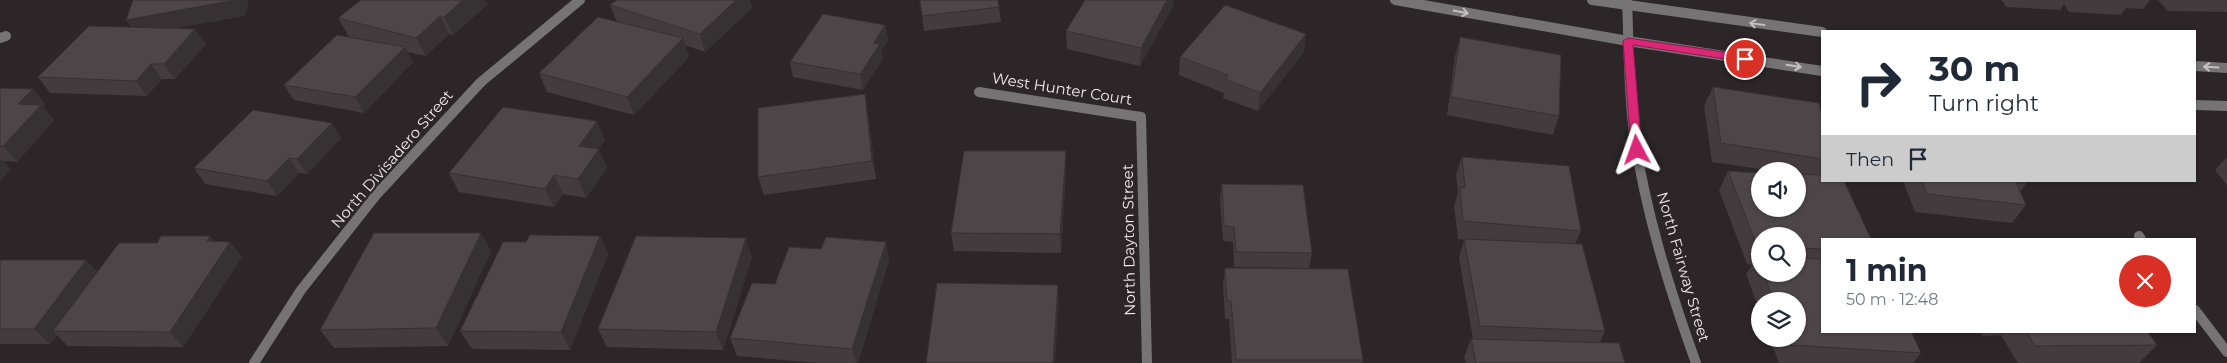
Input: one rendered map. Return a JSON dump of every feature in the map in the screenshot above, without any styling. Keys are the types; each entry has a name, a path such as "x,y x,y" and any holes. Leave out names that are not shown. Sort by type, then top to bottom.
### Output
{"street":[{"name":"North Divisadero Street","path":"254,363 301,290 376,194 481,82 580,0"},
{"path":"1396,0 1628,41 1821,71"},
{"path":"1592,0 1628,3 1821,32"},
{"name":"North Fairway Street","path":"1628,3 1628,41 1637,150 1677,312 1696,363"},
{"path":"2196,66 2227,68"},
{"name":"West Hunter Court","path":"979,92 1141,116"},
{"path":"2196,104 2227,106"},
{"name":"North Dayton Street","path":"1141,116 1147,363"},
{"path":"2196,311 2227,352"}],"building":[{"path":"133,0 235,0 126,20"},
{"path":"361,0 463,0 444,17 440,16 416,38 338,18"},
{"path":"617,0 736,0 700,34 610,5"},
{"path":"920,0 998,0 999,7 922,16"},
{"path":"1085,0 1167,0 1141,48 1066,31"},
{"path":"1225,5 1306,34 1260,93 1225,79 1228,75 1180,57"},
{"path":"823,14 885,25 874,43 880,44 860,74 790,62"},
{"path":"598,17 683,38 627,97 539,73"},
{"path":"89,26 195,29 164,64 151,64 136,81 38,77"},
{"path":"337,35 405,47 355,97 284,85"},
{"path":"1460,37 1561,55 1559,116 1451,97"},
{"path":"1713,87 1819,103 1821,112 1821,159 1721,143"},
{"path":"0,88 33,89 18,104 41,105 3,146 0,146"},
{"path":"865,94 872,161 758,177 758,108"},
{"path":"503,107 597,121 579,146 599,149 578,179 554,175 545,189 449,173"},
{"path":"253,110 332,123 297,159 289,158 267,181 194,168"},
{"path":"964,151 1066,151 1060,234 951,233"},
{"path":"1462,157 1569,166 1581,231 1463,221 1460,187 1465,188"},
{"path":"1728,171 1751,172 1751,217 1806,217 1806,174 1821,175 1821,182 1844,182 1871,238 1821,238 1821,249 1806,248 1806,227 1751,227 1751,230"},
{"path":"1922,182 2016,182 2026,205 1927,194"},
{"path":"1222,184 1303,185 1312,253 1236,252 1234,227 1224,226"},
{"path":"374,233 481,233 436,328 320,330"},
{"path":"530,235 600,236 561,332 460,331 503,242 526,242"},
{"path":"161,236 210,236 207,241 230,242 170,332 53,331 119,243 157,243"},
{"path":"636,236 746,238 716,332 598,329"},
{"path":"826,237 886,242 852,349 730,338 752,283 775,284 789,247 821,249"},
{"path":"1464,239 1582,244 1605,331 1480,326"},
{"path":"1806,258 1821,259 1821,333 1912,333 1921,353 1806,346 1806,292 1771,292 1767,282 1806,282"},
{"path":"0,260 86,260 34,329 0,329"},
{"path":"1225,268 1348,269 1363,360 1236,360 1231,301 1227,301"},
{"path":"937,283 1058,285 1053,363 926,363"},
{"path":"2027,333 2148,333 2157,345 2035,346"},
{"path":"1471,339 1619,343 1625,363 1476,363"}],"route":[{"path":"1637,150 1628,41 1745,59"}]}
